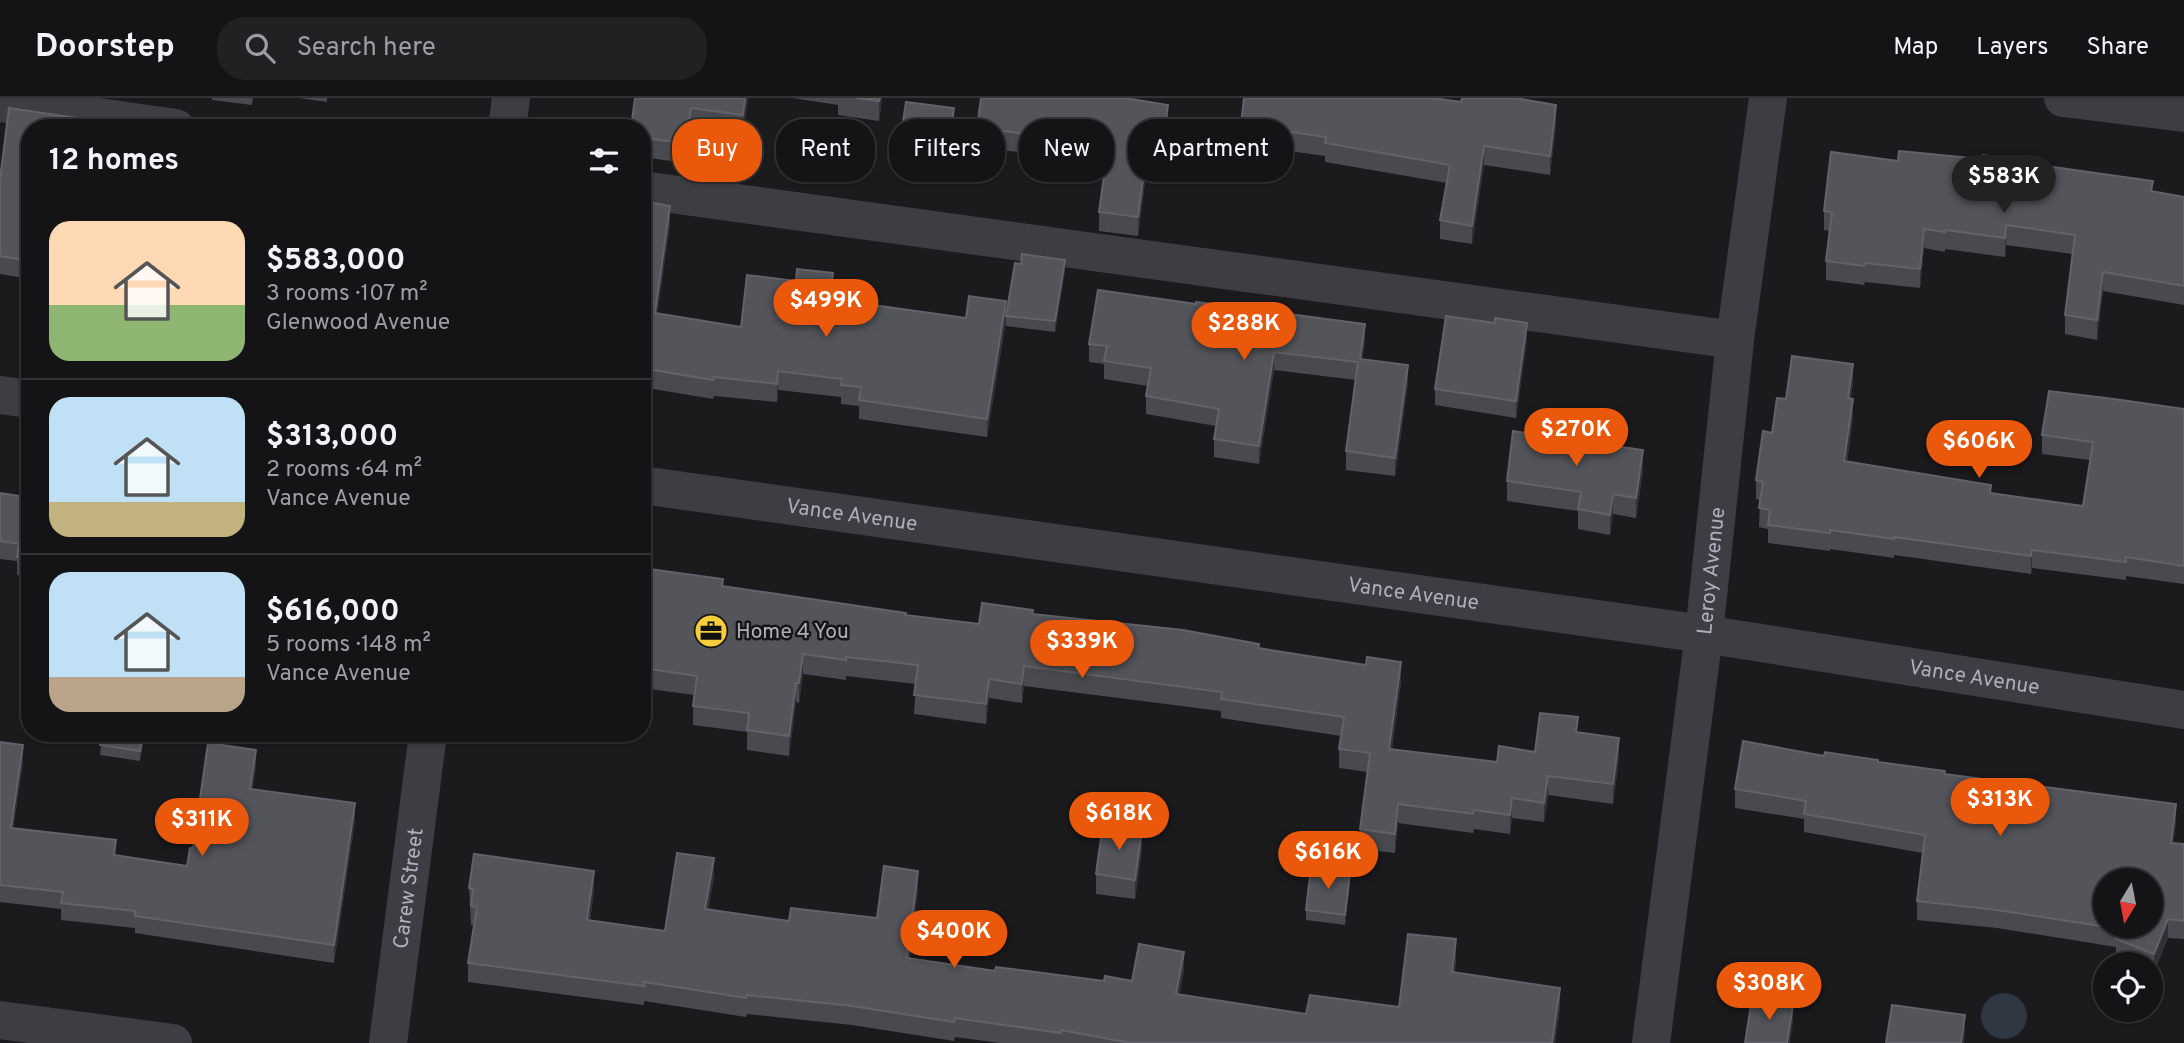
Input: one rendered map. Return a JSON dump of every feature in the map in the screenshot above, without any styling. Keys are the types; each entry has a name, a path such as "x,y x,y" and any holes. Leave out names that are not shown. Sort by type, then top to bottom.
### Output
{"street":[{"path":"508,119 511,98"},
{"name":"Leroy Avenue","path":"1651,1043 1704,634 1735,340 1768,98"},
{"path":"2063,98 2184,113"},
{"path":"0,103 113,119"},
{"path":"651,191 1735,340"},
{"path":"0,395 21,398"},
{"name":"Vance Avenue","path":"651,486 1704,634 2184,710"},
{"name":"Carew Street","path":"388,1043 427,742"},
{"path":"0,1020 173,1043"}],"shaded area":[{"path":"2004,993 2020,1000 2027,1016 2020,1032 2004,1039 1988,1032 1981,1016 1988,1000"}],"building":[{"path":"635,98 745,98 743,115 691,108 689,119 672,119 672,141 651,139 651,119 632,119"},
{"path":"856,98 880,98 879,101"},
{"path":"981,98 1125,98 1168,105 1166,119 1128,119 1128,182 1143,182 1138,217 1099,212 1103,182 1114,182 1114,119 1019,119 1019,133 1005,131 1005,119 978,119"},
{"path":"1244,98 1433,98 1461,102 1462,98 1515,98 1556,105 1550,156 1484,146 1472,226 1440,220 1450,165 1325,143 1326,137 1293,132 1293,119 1242,119"},
{"path":"906,102 954,108 952,119 903,119"},
{"path":"9,108 84,119 21,119 21,260 0,256 0,179"},
{"path":"1899,151 1982,159 1983,155 2153,181 2151,191 2184,197 2184,286 2103,272 2097,320 2065,315 2075,235 2006,225 2005,238 1924,229 1920,269 1826,261 1832,212 1824,211 1831,152 1898,161"},
{"path":"651,203 670,206 655,313 741,327 747,275 796,281 797,269 833,273 830,299 966,318 969,296 1006,301 987,419 859,400 861,387 841,385 842,379 778,371 777,384 714,377 713,380 651,370"},
{"path":"1022,254 1065,260 1055,321 1006,316 1015,263 1021,264"},
{"path":"1098,290 1365,324 1360,359 1408,365 1395,458 1346,451 1358,362 1274,352 1259,446 1214,439 1219,409 1146,396 1151,368 1104,361 1107,346 1089,344"},
{"path":"1446,316 1495,323 1495,318 1527,323 1516,401 1435,389"},
{"path":"1792,356 1853,364 1848,398 1853,399 1844,461 1991,485 1990,493 2083,506 2093,442 2042,435 2049,391 2184,409 2184,566 2126,557 2126,562 2032,550 2031,556 1894,537 1768,525 1770,510 1759,508 1763,482 1756,480 1763,431 1772,433 1777,398 1786,399"},
{"path":"1513,431 1643,450 1636,498 1613,494 1610,515 1578,509 1581,492 1507,481"},
{"path":"0,493 21,496 21,558 17,557 19,544 0,541"},
{"path":"651,569 723,579 722,586 906,613 905,615 979,624 982,603 1033,610 1032,614 1183,630 1259,644 1258,648 1366,665 1367,657 1401,662 1389,749 1497,762 1499,746 1535,752 1540,713 1578,717 1576,732 1619,738 1613,784 1548,776 1544,803 1512,798 1510,815 1474,810 1473,814 1398,804 1395,834 1360,829 1370,753 1339,749 1344,717 1221,699 1222,692 1024,666 1022,684 989,679 986,704 914,695 918,665 803,654 789,736 747,730 749,713 693,706 697,676 651,669"},
{"path":"1743,741 1824,756 1825,752 1945,771 1944,774 2176,804 2171,843 2184,844 2184,921 2168,919 2163,932 2163,868 2093,868 2093,925 1917,901 1925,835 1804,814 1806,801 1735,789"},
{"path":"0,742 23,745 11,828 116,840 114,855 187,866 190,848 193,848 208,743 256,750 250,789 355,803 334,945 135,916 135,911 61,903 63,892 0,885"},
{"path":"100,742 142,742 140,751 100,745"},
{"path":"1103,824 1142,829 1135,880 1096,874"},
{"path":"677,853 714,858 705,909 789,921 791,908 877,918 884,866 918,871 907,958 995,971 996,967 1104,981 1105,976 1132,981 1139,944 1184,952 1176,994 1306,1014 1310,995 1399,1007 1408,934 1456,939 1452,972 1560,988 1552,1043 1130,1043 1061,1030 1061,1033 955,1018 954,1022 852,1006 747,995 746,998 644,982 644,986 468,963 477,907 471,906 473,889 469,888 474,854 594,871 587,920 665,931"},
{"path":"1311,867 1350,872 1345,915 1306,910"},
{"path":"2116,938 2160,938 2155,952"},
{"path":"1752,998 1793,1005 1787,1043 1745,1043"},
{"path":"1892,1005 1965,1015 1961,1043 1886,1043"}],"place":[{"name":"Home 4 You","path":"711,631"}]}
